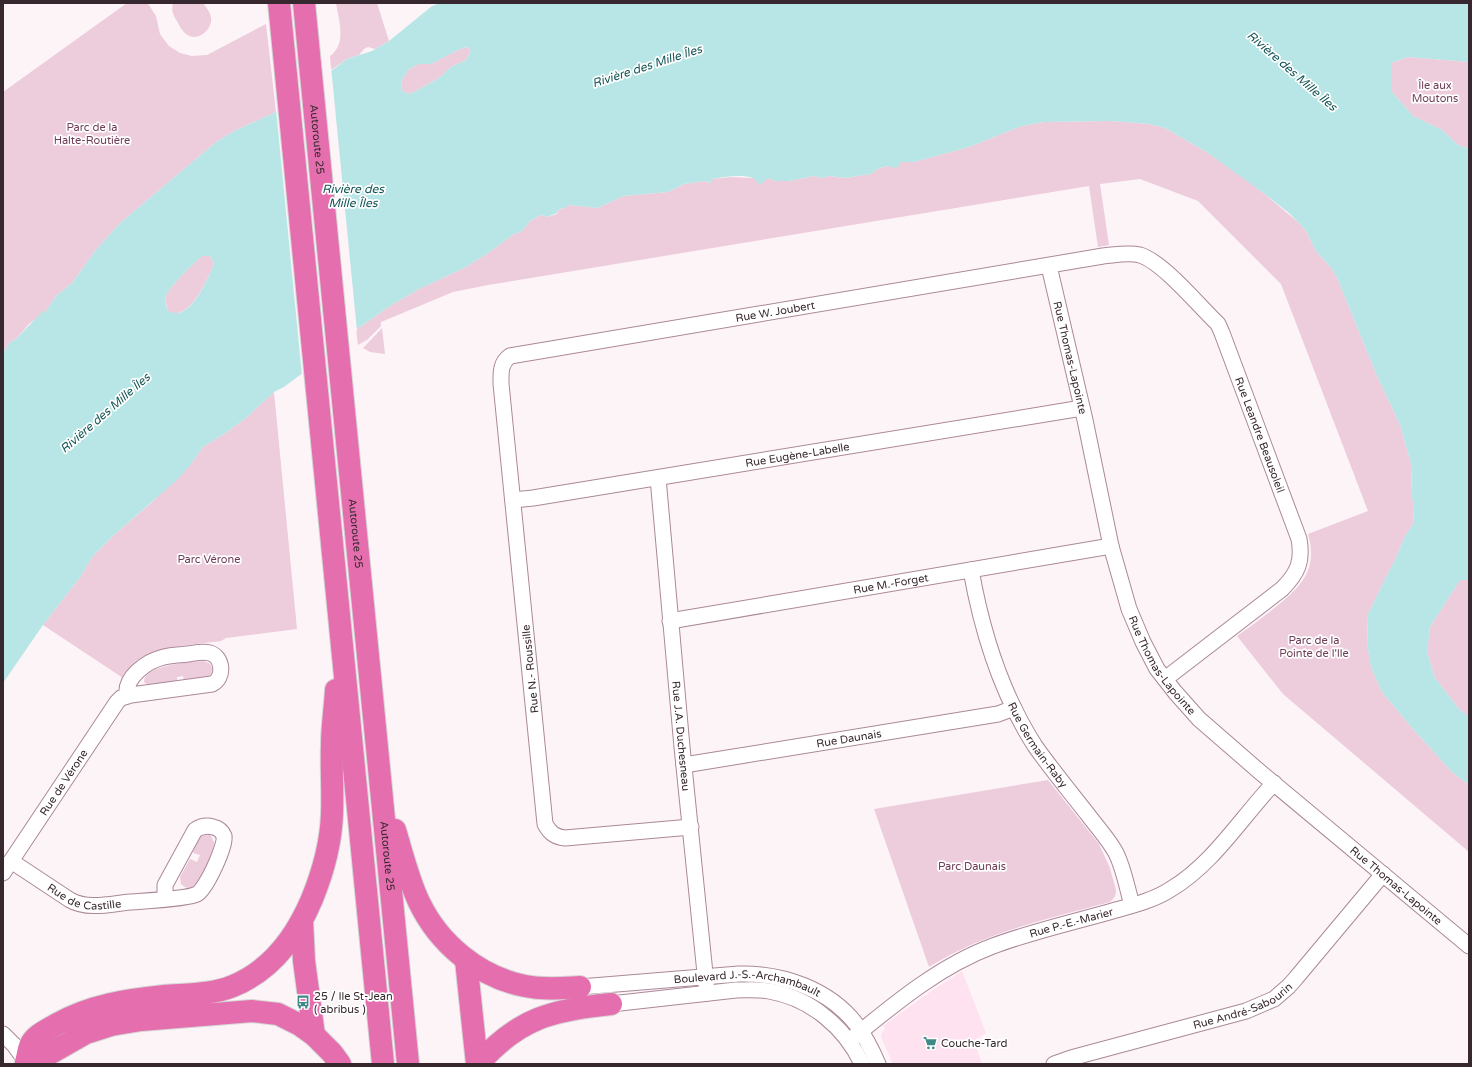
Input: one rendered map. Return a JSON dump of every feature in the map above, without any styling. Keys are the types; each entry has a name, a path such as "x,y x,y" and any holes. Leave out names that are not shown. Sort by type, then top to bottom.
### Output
{"highway":[{"path":"279,3 383,1064"},
{"name":"Autoroute 25","path":"304,3 408,1064"},
{"path":"340,1064 332,1053 314,1035 300,1024 286,1017 261,1012 242,1011 120,1023 94,1030 76,1038 42,1058 26,1063 30,1045 33,1041 52,1027 84,1011 105,1004 208,992 232,986 260,971 276,958 287,944 302,920 317,885 329,839 332,813 332,743 341,637"},
{"path":"382,788 412,887 428,920 438,933 466,960 501,979 526,986 552,989 580,988"},
{"path":"302,920 304,961 314,1035"},
{"path":"466,960 478,1064"},
{"path":"478,1064 501,1041 516,1030 534,1020 573,1008 611,1004"}],"street":[{"name":"Rue Leandre Beausoleil","path":"1049,266 1118,254 1139,255 1149,259 1162,268 1218,324 1298,539 1300,558 1295,574 1290,581 1282,589 1165,679"},
{"name":"Rue W. Joubert","path":"503,363 506,359 515,355 1049,266"},
{"name":"Rue Thomas-Lapointe","path":"1049,266 1082,408 1111,546 1129,609 1143,642 1157,669 1199,719 1469,946"},
{"name":"Rue N.- Roussille","path":"503,363 501,371 501,384 544,815 547,827 555,836 565,838 690,827"},
{"name":"Rue Eugène-Labelle","path":"513,500 658,478 1082,408"},
{"name":"Rue J.A. Duchesneau","path":"658,478 670,621 707,993"},
{"name":"Rue M.-Forget","path":"670,621 1111,546"},
{"name":"Rue Germain-Raby","path":"971,570 986,637 1014,708 1025,730 1049,766 1112,846 1121,866 1132,905"},
{"path":"204,652 213,654 219,661 220,676 216,682 212,684 127,696 126,691 128,683 135,674 159,659 204,652"},
{"name":"Rue de Vérone","path":"7,867 114,706 121,698 127,696"},
{"name":"Rue Daunais","path":"684,765 998,714 1014,708"},
{"name":"Rue P.-E.-Marier","path":"849,1041 933,976 972,954 1005,942 1132,905 1162,894 1190,876 1212,855 1274,783"},
{"name":"Rue de Castille","path":"7,867 80,905 93,905 165,898 195,895 202,889 224,844 224,836 219,830 207,826 195,830 165,885 165,898"},
{"name":"Rue André-Sabourin","path":"1054,1064 1070,1058 1246,1011 1266,1003 1282,992 1296,978 1383,874"},
{"name":"Boulevard J.-S.-Archambault","path":"580,988 705,976 757,974 775,976 796,982 816,991 847,1014 861,1031 878,1064"},
{"name":"Boulevard J.-S.-Archambault","path":"611,1004 707,993 748,990 770,991 805,1004 822,1015 849,1041 862,1064"},
{"path":"3,1034 14,1045 26,1063"}],"shaded area":[{"path":"962,971 986,1033 974,1041 982,1064 893,1064 881,1037 882,1032 885,1029 883,1026"}],"green space":[{"name":"Parc de la Halte-Routière","path":"127,3 146,3 149,5 156,16 160,34 169,46 180,53 192,56 207,55 266,24 276,112 234,131 216,142 119,224 95,251 72,283 56,296 46,311 29,324 16,339 10,342 3,353 3,92"},
{"path":"173,3 203,3 209,11 211,17 211,22 207,30 203,34 195,37 186,34 173,15"},
{"path":"336,3 377,3 389,41 375,49 368,47 364,49 359,55 347,59 331,70 330,56 339,45 340,39 340,25"},
{"path":"466,47 471,50 466,60 451,67 439,78 414,92 408,94 402,90 401,81 409,69 419,64 431,64"},
{"name":"Île aux Moutons","path":"1408,57 1469,62 1469,149 1458,145 1442,130 1413,116 1391,91 1391,63"},
{"name":"Parc de la Pointe de l'Ile","path":"1112,121 1149,124 1165,128 1208,153 1228,167 1262,192 1298,222 1306,231 1316,251 1332,269 1338,280 1377,376 1400,425 1411,464 1412,498 1414,507 1413,524 1405,536 1395,560 1368,614 1367,643 1371,667 1382,692 1452,772 1469,785 1469,852 1283,694 1237,636 1282,602 1291,594 1304,578 1309,569 1311,559 1311,547 1308,534 1368,511 1281,284 1198,201 1140,179 1100,184 1109,245 1098,247 1089,186 488,285 453,292 381,322 381,326 367,340 358,345 356,329 390,306 419,289 464,268 487,254 514,234 521,232 530,221 541,215 547,217 557,214 559,209 565,208 569,205 598,208 623,196 668,192 684,184 704,181 710,183 712,179 731,177 768,178 775,181 789,181 814,176 822,178 829,176 845,178 871,174 879,168 890,166 898,167 900,162 914,162 969,147 1022,126 1044,122"},
{"path":"202,256 210,256 214,264 200,293 183,311 176,313 168,312 166,296 168,292 182,275"},
{"path":"382,328 385,354 370,352 363,348 365,346"},
{"name":"Parc Vérone","path":"274,392 297,629 226,638 221,641 163,649 142,657 134,663 123,678 43,625 81,576 92,557 191,464 203,447 246,418"},
{"path":"1460,580 1469,580 1469,717 1459,709 1435,678 1427,652 1430,627"},
{"path":"203,661 207,662 212,667 211,673 206,678 184,681 183,676 177,677 177,682 149,686 144,682 146,676 159,668"},
{"name":"Parc Daunais","path":"1048,780 1099,844 1110,868 1116,894 1110,902 1017,928 972,944 929,967 874,809"},
{"path":"202,835 210,835 213,839 214,844 212,853 196,885 189,888 181,884 180,877 190,859 197,862 200,855 193,853 197,841"}],"water":[{"name":"Rivière des Mille Îles","path":"440,3 1469,3 1469,62 1408,57 1391,63 1391,91 1413,116 1442,130 1458,145 1469,149 1469,580 1460,580 1430,627 1427,652 1435,678 1459,709 1469,717 1469,785 1452,772 1382,692 1371,667 1367,644 1368,614 1395,560 1405,536 1413,524 1414,507 1412,498 1411,464 1400,425 1377,376 1338,280 1332,269 1316,251 1306,231 1289,213 1208,153 1165,128 1149,124 1112,121 1044,122 1022,126 969,147 914,162 901,162 898,167 894,168 890,166 879,168 871,174 845,178 829,176 822,178 814,176 789,181 775,181 768,178 760,185 754,179 748,177 727,177 712,179 711,183 704,181 684,184 668,192 623,196 598,208 569,205 565,208 559,209 557,213 547,217 541,215 530,221 521,232 514,234 487,254 464,268 419,289 356,329 338,347 284,387 274,392 246,418 203,447 179,478 113,536 92,557 81,576 43,625 3,683 3,353 10,342 16,339 42,312 46,311 56,296 72,283 95,251 119,224 216,142 234,131 276,112 347,59 372,51 389,41 432,6","holes":["466,47 471,50 466,60 451,67 439,78 414,92 408,94 402,90 401,81 409,69 419,64 431,64","202,256 210,256 214,264 200,293 195,301 183,311 175,313 168,311 166,306 166,296 168,292 182,275"]}],"pier":[{"path":"331,67 357,331 339,349 302,376 276,109"}],"place":[{"name":"25 / Ile St-Jean ( abribus )","path":"303,1002"},
{"name":"Couche-Tard","path":"930,1043"}]}
